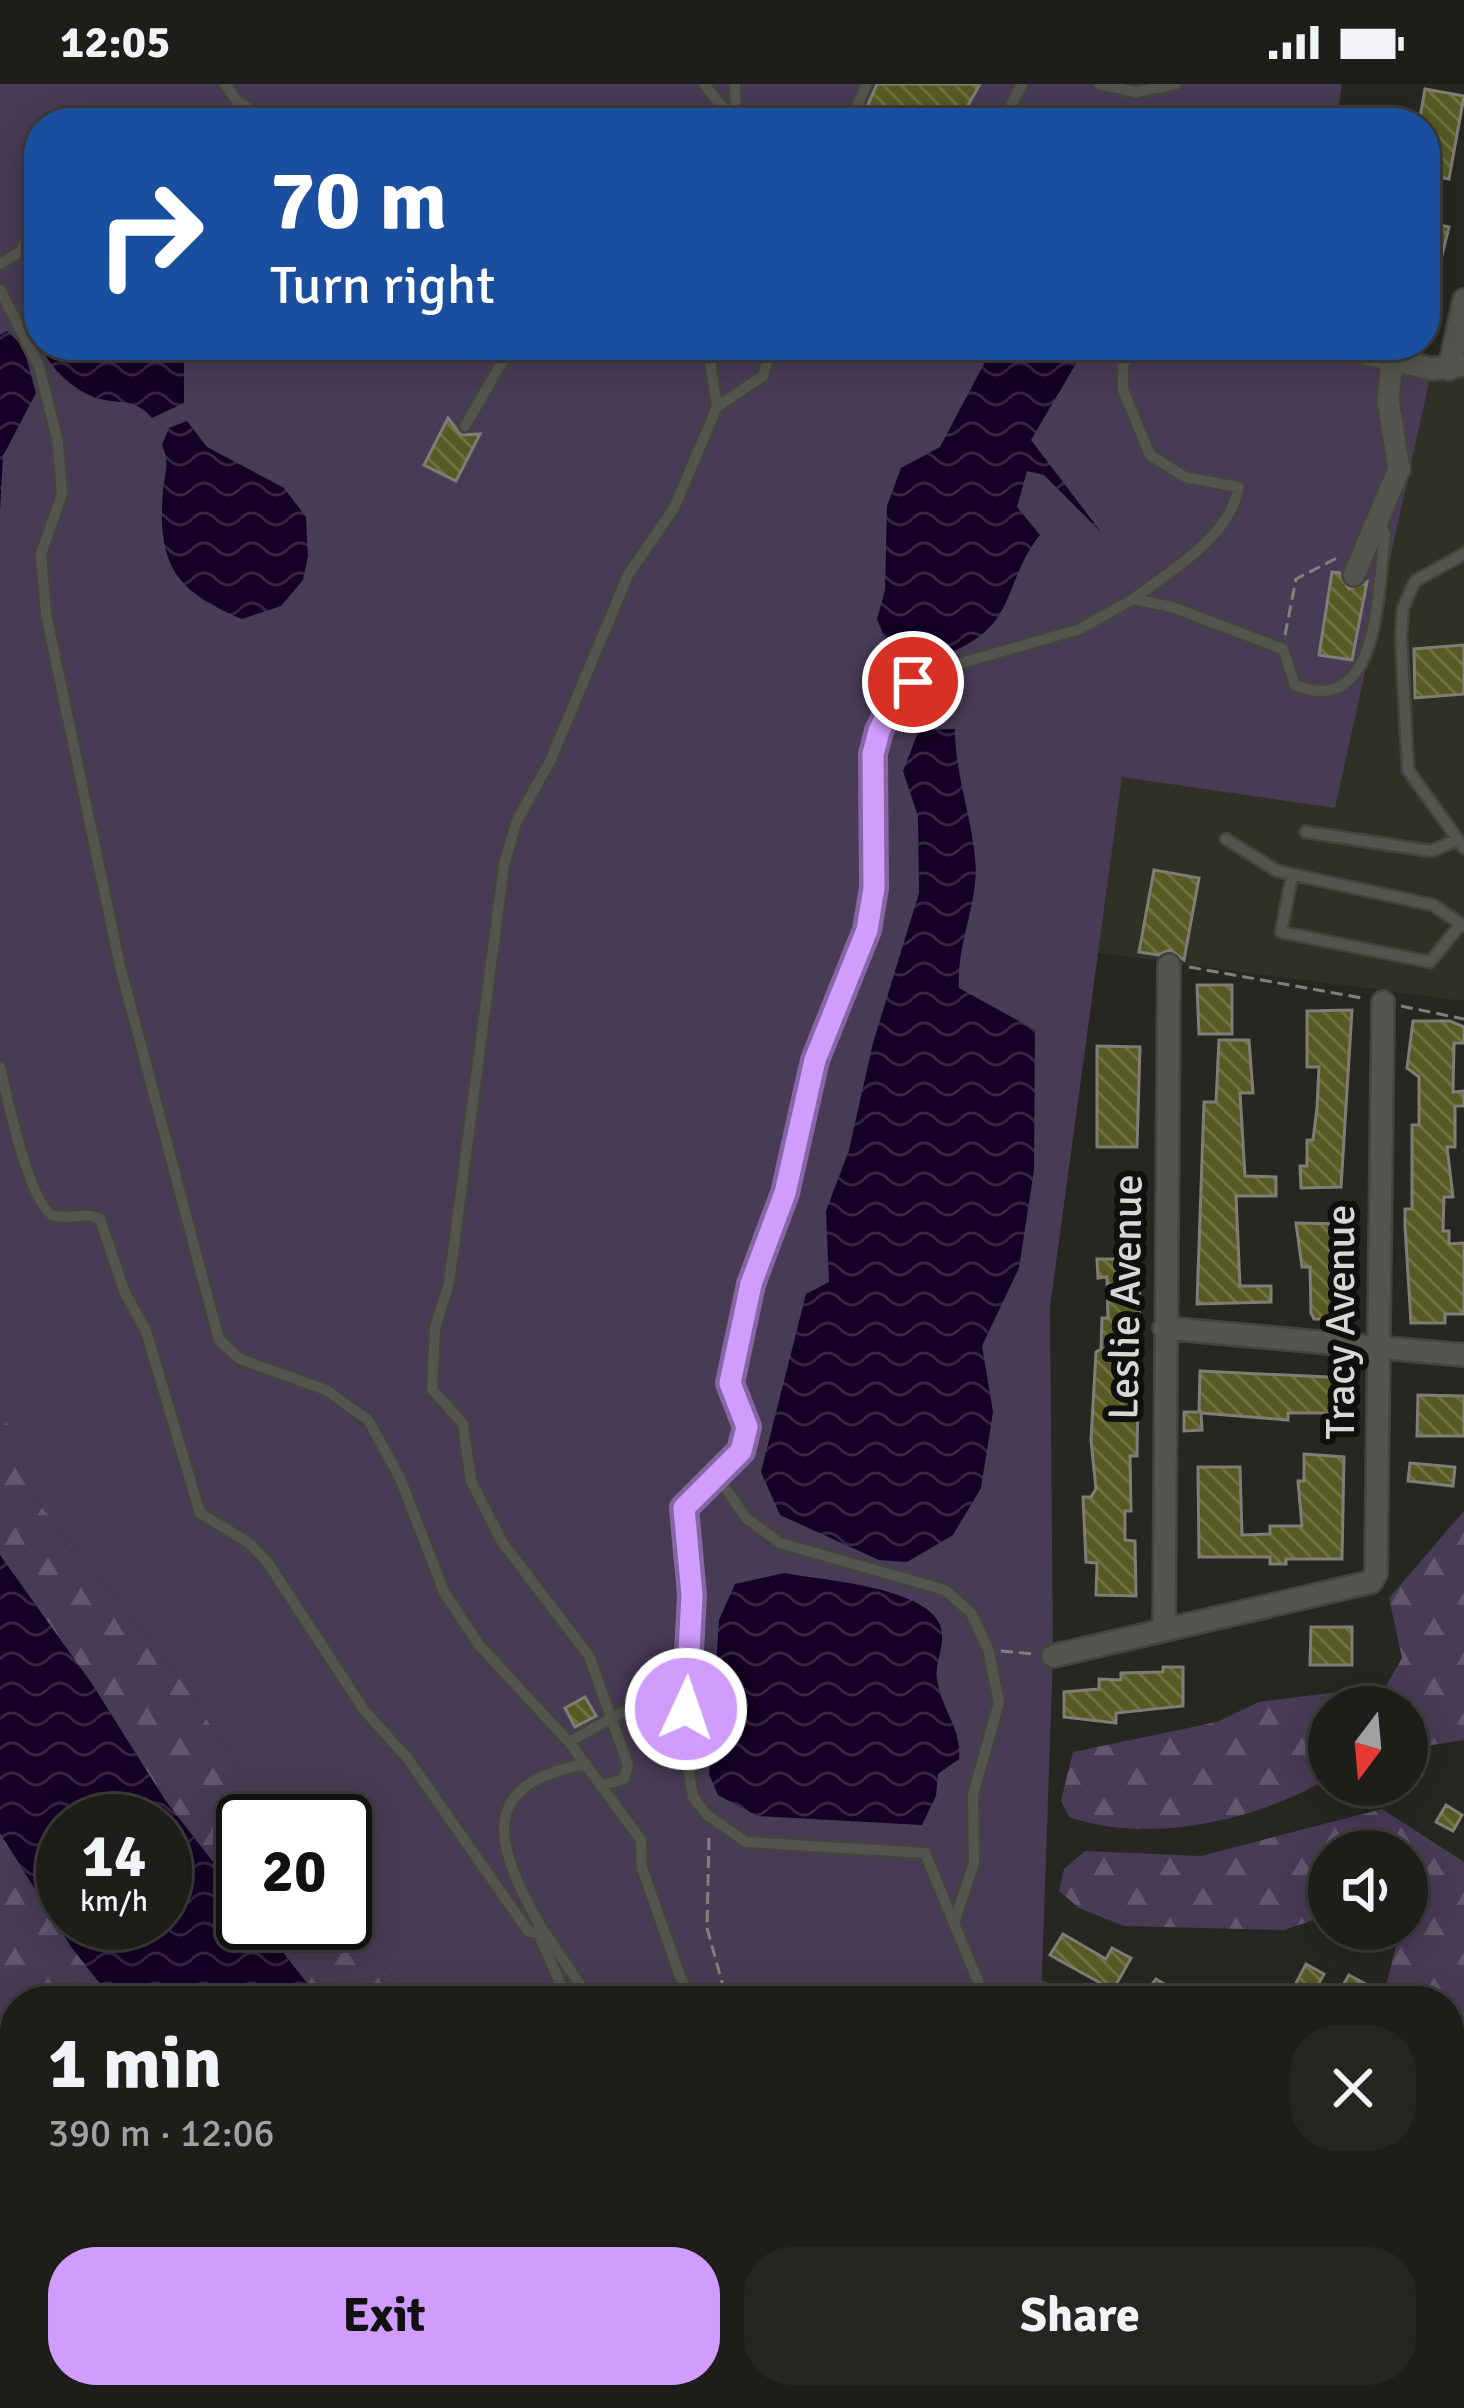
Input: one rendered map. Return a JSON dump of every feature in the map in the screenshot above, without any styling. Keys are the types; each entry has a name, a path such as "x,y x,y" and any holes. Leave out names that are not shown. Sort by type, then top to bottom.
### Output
{"street":[{"path":"1388,360 1456,367 1464,300"},
{"path":"1358,567 1399,469 1388,400 1392,361"},
{"name":"Leslie Avenue","path":"1163,1630 1164,1328 1176,966"},
{"name":"Tracy Avenue","path":"1163,1630 1371,1582 1376,1574 1383,1002"},
{"path":"1164,1328 1464,1355"},
{"path":"1053,1656 1163,1630"}],"lane":[{"path":"225,84 248,108"},
{"path":"704,84 724,108"},
{"path":"1099,84 1136,92 1176,84"},
{"path":"0,265 24,246"},
{"path":"0,290 24,337"},
{"path":"35,360 58,443 62,494 41,554 46,614 120,966 219,1340 240,1359 326,1390 368,1420 400,1478 444,1592 478,1645 569,1742 641,1840 642,1868 684,1986"},
{"path":"466,426 503,360"},
{"path":"602,1785 624,1779 628,1765 589,1656 502,1543 480,1505 471,1481 463,1424 432,1389 431,1360 449,1283 504,865 516,823 551,759 628,575 674,508 717,406 709,360"},
{"path":"717,406 764,376 768,360"},
{"path":"980,1986 926,1853 746,1842 707,1815 693,1797 684,1742 692,1595 684,1508 741,1451 747,1427 730,1383 751,1284 785,1193 815,1060 867,930 874,888 873,754 893,702 913,682 984,652 1080,629 1133,599 1188,558 1236,508 1238,487 1185,476 1150,455 1123,390 1128,360"},
{"path":"1133,599 1172,607 1283,649 1295,685 1315,693 1343,689 1360,670 1370,645 1385,534 1379,519"},
{"path":"1306,832 1431,851 1461,844 1408,770 1401,636 1402,608 1415,581 1464,554"},
{"path":"1226,838 1292,876 1433,905 1462,925 1430,962 1281,932 1292,876"},
{"path":"0,1067 15,1133 43,1208 55,1216 88,1213 100,1219 125,1293 146,1331 200,1513 249,1544 268,1563 364,1710 408,1759 512,1914 540,1930 580,1986"},
{"path":"719,1478 746,1518 780,1543 945,1590 971,1613 988,1649 999,1702 973,1795 974,1863 953,1923"},
{"path":"569,1742 687,1676"},
{"path":"562,1986 510,1872 502,1826 525,1786 550,1771 586,1764"}],"path":[{"path":"1283,649 1296,579 1317,564 1343,556 1358,567"},
{"path":"1176,966 1464,1019"},
{"path":"988,1649 1053,1656"},
{"path":"707,1815 712,1859 707,1928 723,1986"}],"shaded area":[{"path":"1464,365 1464,1001 1098,953 1122,776 1335,807 1432,369"}],"green space":[{"path":"0,84 1342,84 1338,108 24,108 24,360 1393,360 1432,369 1335,808 1122,777 1050,1307 1053,1656 1042,1986 399,1986 371,1950 372,1794 256,1794 174,1670 36,1500 0,1405"},
{"path":"0,1404 36,1500 174,1670 256,1794 216,1794 216,1866 192,1835 192,1794 161,1794 92,1684 0,1555"},
{"path":"1464,1511 1464,1740 1428,1746 1428,1686 1386,1686 1402,1658 1389,1598"},
{"path":"1308,1696 1308,1789 1236,1817 1202,1824 1134,1829 1069,1817 1061,1801 1073,1752 1217,1722 1259,1702"},
{"path":"1382,1809 1414,1830 1308,1830 1308,1922 1284,1930 1124,1926 1079,1908 1059,1891 1064,1869 1085,1851 1201,1856"},
{"path":"0,1833 36,1890 36,1950 74,1950 102,1986 0,1986"},
{"path":"1428,1839 1464,1862 1464,1986 1386,1986 1395,1950 1428,1950"},
{"path":"281,1950 371,1950 399,1986 309,1986"}],"water":[{"path":"7,331 23,346 36,393 3,456 0,511 0,335"},
{"path":"184,360 184,403 152,418 130,404 81,391 49,362"},
{"path":"986,360 1078,360 1031,440 1101,532 1044,475 1027,471 1017,507 1040,535 1001,612 973,641 946,653 918,657 890,651 877,619 885,590 887,506 901,468 940,447"},
{"path":"187,421 207,447 284,488 306,517 308,556 303,580 281,606 242,619 201,598 175,572 163,538 166,462 162,445 169,428"},
{"path":"955,729 976,874 959,988 1035,1030 1034,1170 1019,1268 982,1346 993,1412 981,1488 953,1535 907,1562 879,1560 780,1515 761,1472 806,1294 829,1282 826,1211 849,1150 873,1043 919,893 918,816 903,771 919,730"},
{"path":"0,1555 92,1684 161,1794 36,1794 36,1890 0,1833"},
{"path":"784,1573 894,1594 931,1612 940,1625 937,1680 958,1738 959,1759 938,1774 936,1796 922,1825 757,1816 718,1795 709,1774 719,1620 735,1584"},
{"path":"192,1835 216,1866 216,1950 281,1950 309,1986 102,1986 74,1950 192,1950"}],"building":[{"path":"877,84 980,84 966,108 867,107"},
{"path":"1425,89 1464,96 1449,179 1440,178 1440,108 1422,108"},
{"path":"1440,225 1449,227 1440,264"},
{"path":"448,418 461,435 480,434 456,481 424,465"},
{"path":"1332,572 1340,573 1349,589 1367,582 1352,660 1319,655"},
{"path":"1464,645 1464,694 1415,698 1414,649"},
{"path":"1154,870 1199,878 1184,960 1170,950 1158,955 1139,952"},
{"path":"1197,985 1232,985 1232,1034 1199,1034"},
{"path":"1352,1010 1341,1187 1301,1188 1300,1166 1307,1166 1307,1140 1313,1140 1319,1067 1307,1067 1307,1011"},
{"path":"1413,1021 1450,1021 1464,1027 1464,1043 1454,1043 1453,1092 1464,1091 1464,1106 1455,1106 1455,1147 1447,1147 1453,1197 1444,1197 1443,1231 1449,1231 1449,1244 1464,1243 1464,1314 1445,1314 1445,1323 1411,1323 1405,1209 1412,1209 1412,1125 1419,1125 1419,1077 1407,1068"},
{"path":"1219,1040 1249,1040 1253,1093 1240,1093 1245,1176 1276,1177 1276,1196 1236,1196 1240,1286 1271,1286 1271,1302 1197,1304 1204,1102 1216,1102"},
{"path":"1097,1046 1140,1047 1137,1147 1097,1147"},
{"path":"1296,1223 1343,1224 1349,1319 1314,1319 1310,1267 1302,1267"},
{"path":"1097,1259 1140,1259 1137,1456 1130,1456 1131,1511 1125,1511 1125,1540 1135,1541 1136,1596 1096,1595 1097,1563 1086,1562 1083,1497 1091,1497 1096,1489 1091,1440 1096,1352 1101,1349 1102,1318 1108,1318 1107,1277 1098,1278"},
{"path":"1200,1371 1349,1378 1349,1413 1288,1413 1288,1420 1201,1413 1202,1430 1184,1431 1184,1412 1199,1412"},
{"path":"1418,1395 1464,1396 1464,1436 1417,1436"},
{"path":"1304,1454 1344,1457 1342,1559 1286,1559 1286,1564 1270,1564 1270,1557 1199,1557 1198,1467 1240,1467 1242,1535 1270,1534 1270,1526 1302,1526 1298,1481 1304,1481"},
{"path":"1410,1463 1455,1467 1453,1486 1408,1481"},
{"path":"1311,1627 1352,1627 1352,1665 1310,1665"},
{"path":"1163,1667 1183,1667 1183,1706 1116,1713 1116,1723 1064,1717 1064,1692 1099,1689 1099,1679 1121,1680 1121,1673 1163,1672"},
{"path":"585,1697 596,1716 575,1727 565,1708"},
{"path":"1446,1805 1462,1815 1453,1831 1436,1822"},
{"path":"1063,1934 1106,1959 1112,1948 1131,1958 1115,1986 1106,1986 1050,1955"},
{"path":"1306,1964 1324,1974 1317,1986 1296,1983"},
{"path":"1349,1975 1366,1984 1365,1986 1343,1986"}],"route":[{"path":"686,1709 692,1595 684,1508 741,1451 747,1427 742,1403 730,1383 751,1284 785,1193 807,1113 815,1060 867,930 874,888 873,754 879,731 893,702 913,682"}]}
